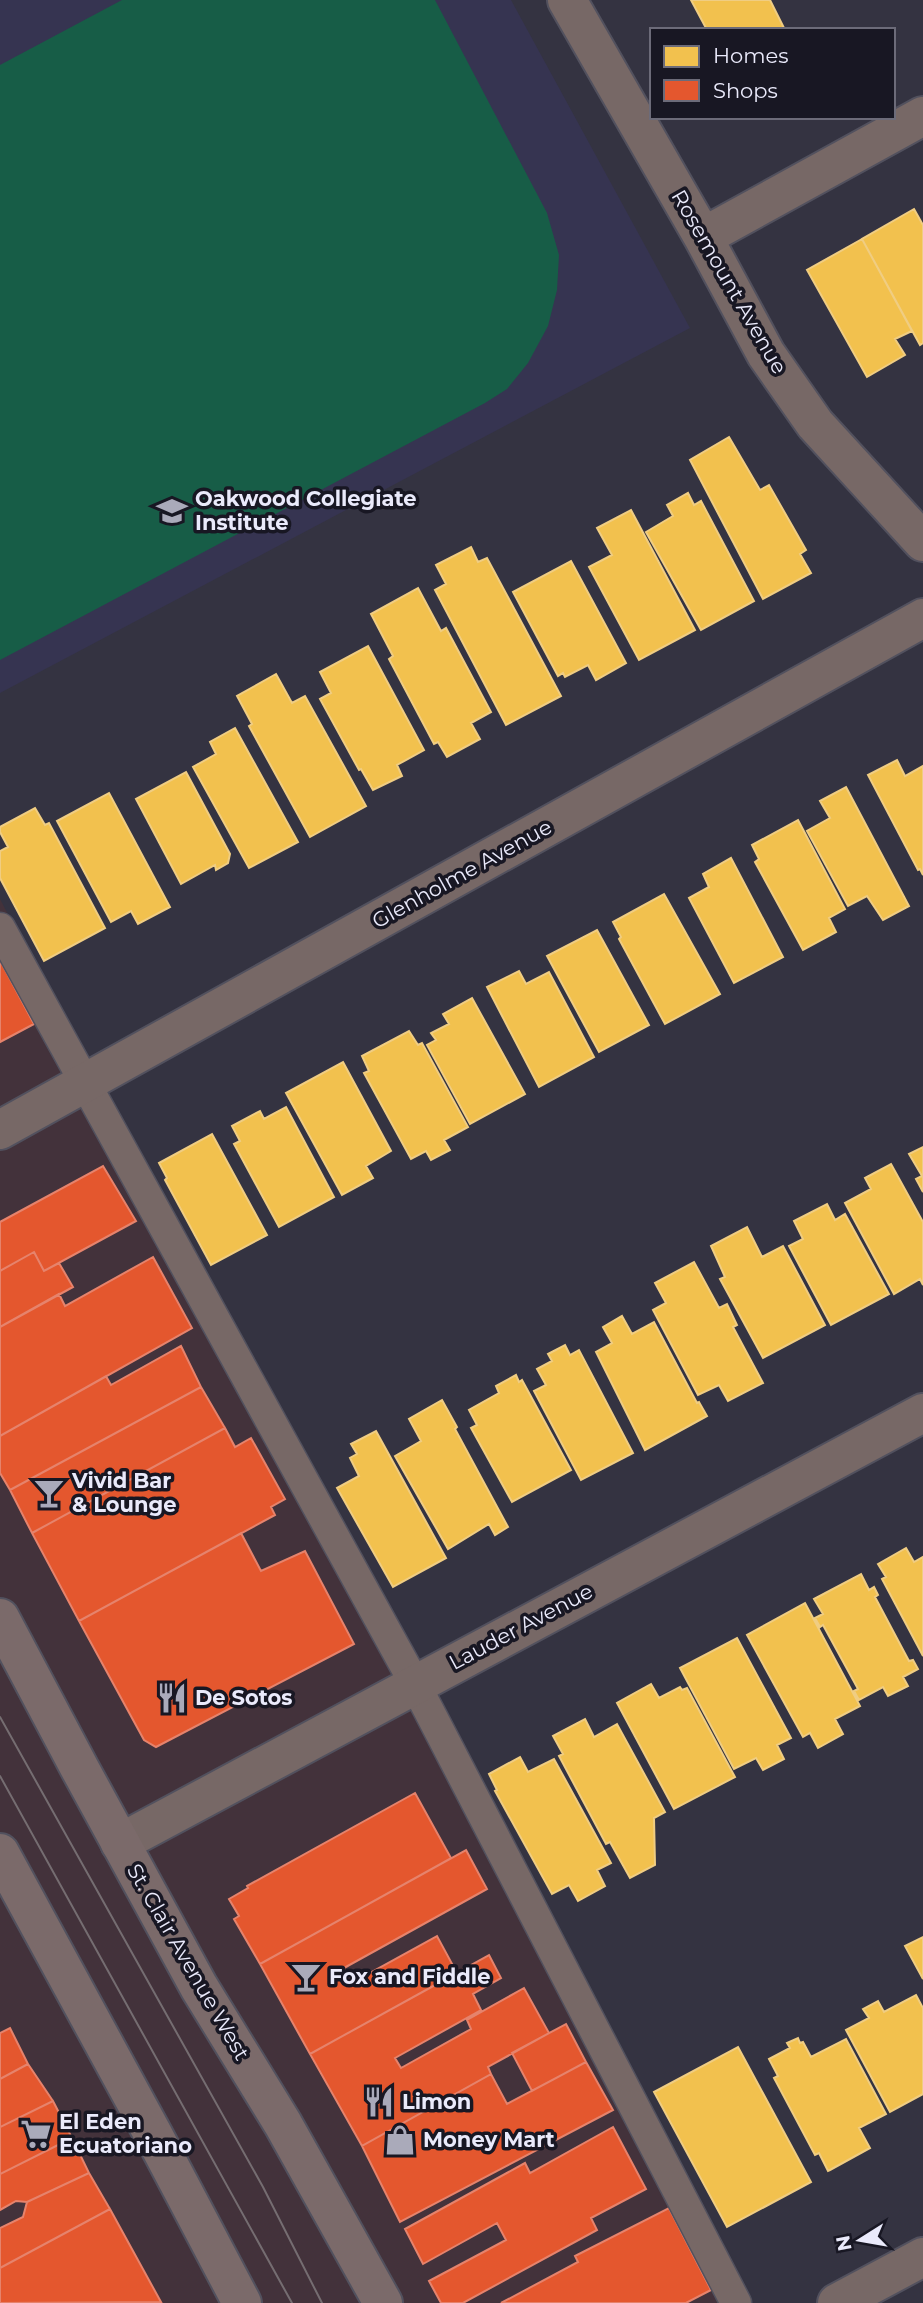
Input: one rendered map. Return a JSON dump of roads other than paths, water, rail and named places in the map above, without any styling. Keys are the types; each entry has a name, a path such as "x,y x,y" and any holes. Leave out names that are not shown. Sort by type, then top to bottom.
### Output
{"main road":[{"name":"St. Clair Avenue West","path":"0,1618 199,1987 283,2124 383,2303"},
{"path":"0,1853 155,2136 242,2303"}],"street":[{"name":"Rosemount Avenue","path":"567,0 703,237 766,354 815,424 923,541"},
{"path":"703,237 923,116"},
{"name":"Glenholme Avenue","path":"0,1130 923,618"},
{"name":"Lauder Avenue","path":"120,1843 923,1413"},
{"path":"848,2301 923,2257"}],"lane":[{"path":"0,928 415,1684 736,2303"}],"tram line":[{"path":"0,1717 263,2187 322,2303"},
{"path":"0,1776 292,2303"}],"place":[{"name":"Oakwood Collegiate Institute","path":"172,511"},
{"name":"Vivid Bar & Lounge","path":"49,1493"},
{"name":"De Sotos","path":"172,1698"},
{"name":"Fox and Fiddle","path":"306,1977"},
{"name":"Limon","path":"379,2102"},
{"name":"El Eden Ecuatoriano","path":"36,2134"},
{"name":"Money Mart","path":"400,2140"}]}
